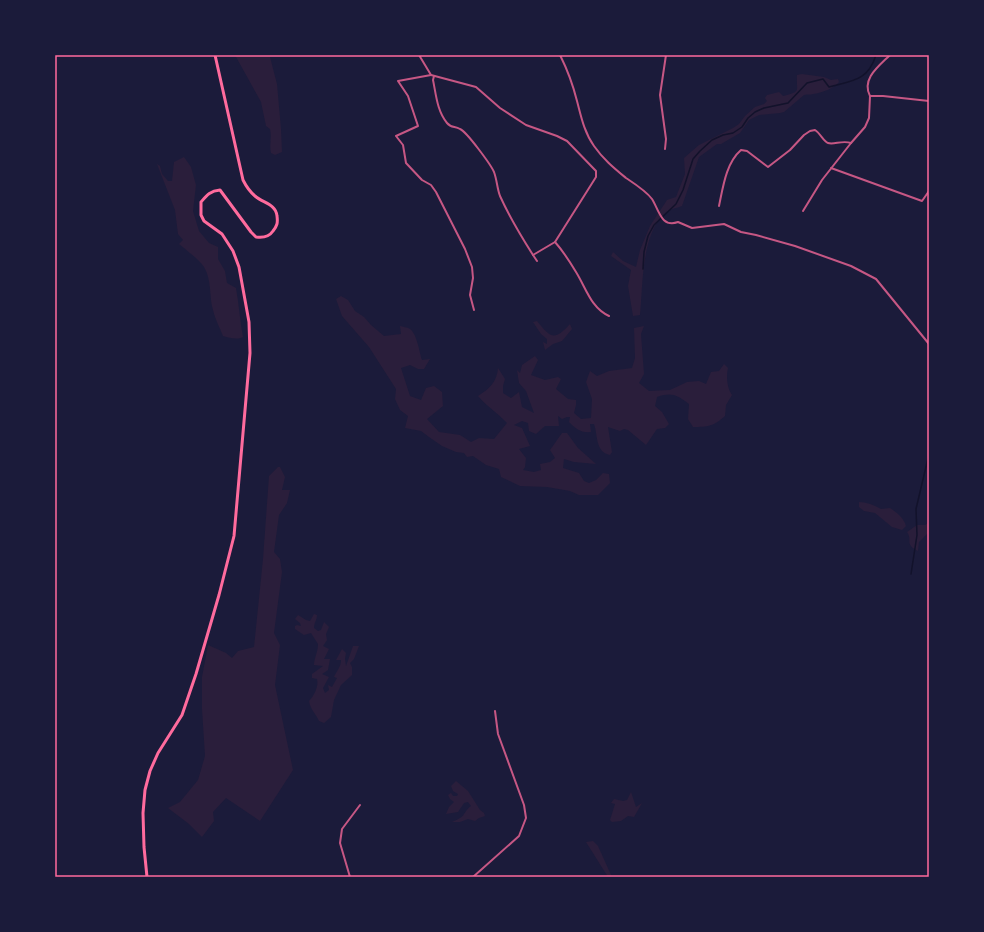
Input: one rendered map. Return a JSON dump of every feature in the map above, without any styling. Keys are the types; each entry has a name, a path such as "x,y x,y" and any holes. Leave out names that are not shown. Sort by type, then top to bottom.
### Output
{"main road":[{"path":"147,877 143,813 145,790 150,771 158,753 182,715 196,674 219,595 234,536 249,367 250,336 239,267 233,251 222,234 204,220 201,202 208,193 214,190 220,190 256,237 266,237 271,234 278,224 277,214 274,207 256,197 249,190 243,180 215,55"}],"street":[{"path":"419,55 433,75 440,109 446,122 451,127 461,129 494,173 501,196 523,240 537,261"},
{"path":"561,55 573,88 585,131 592,144 609,164 638,186 652,199 661,218 667,222 678,222 692,228 724,224 741,232 795,246 851,266 876,279 929,344"},
{"path":"665,149 666,139 660,95 666,55"},
{"path":"803,211 822,180 850,143 859,135 869,118 870,96 866,90 868,81 878,67 890,55"},
{"path":"474,310 470,295 473,272 465,249 436,192 406,163 403,145 396,136 418,126 408,96 398,81 433,75 476,87 500,108 526,124 567,141 596,171 596,177 555,242 533,255"},
{"path":"870,96 929,100"},
{"path":"719,206 730,166 736,155 741,150 747,151 768,168 810,131 814,130 820,133 829,144 844,141 850,143"},
{"path":"832,168 922,201 929,190"},
{"path":"555,242 576,272 595,306 602,313 609,316"},
{"path":"473,877 519,836 526,818 524,805 498,734 494,711"},
{"path":"350,877 340,843 342,829 360,805"}],"shaded area":[{"path":"235,55 270,55 277,84 282,152 275,155 271,153 270,129 266,126 261,102"},
{"path":"802,74 824,77 831,80 838,79 839,82 824,91 804,95 784,112 759,115 749,120 740,133 721,144 717,144 699,157 682,206 665,213 657,222 651,234 645,261 640,315 633,316 628,286 631,270 611,256 613,252 623,261 636,267 640,250 650,226 667,200 676,197 685,174 684,158 699,145 739,124 755,107 764,104 767,101 765,98 767,95 779,92 783,96 796,92 797,75"},
{"path":"184,157 191,167 196,185 193,211 199,231 209,243 218,247 218,259 225,271 227,283 236,288 243,337 241,338 223,336 213,310 207,272 193,255 179,244 183,240 178,234 175,210 157,164 160,166 162,174 168,181 172,181 174,162"},
{"path":"341,296 348,300 355,311 364,317 384,336 401,334 400,326 409,328 412,331 422,360 430,359 424,369 418,369 410,365 401,368 410,396 421,400 426,388 434,386 442,392 443,406 427,419 439,432 460,435 471,442 479,438 494,439 507,423 478,396 492,385 498,368 505,379 503,393 511,398 519,392 522,407 534,413 526,391 519,383 517,370 520,373 522,365 535,356 538,360 531,375 545,380 558,377 561,379 556,389 568,399 576,400 574,413 581,419 591,418 592,399 586,382 590,371 597,376 609,371 632,368 635,358 634,328 644,326 641,334 644,374 639,383 649,391 670,390 687,382 699,381 706,384 711,372 719,371 724,364 728,368 727,382 732,395 726,405 725,416 714,424 698,427 693,427 688,419 689,404 685,401 674,395 657,397 655,406 662,412 669,424 665,428 657,429 646,445 628,430 624,429 620,431 608,427 612,452 610,455 605,453 599,447 594,424 590,424 591,432 584,432 576,429 569,422 570,417 562,419 558,416 559,426 545,426 536,434 529,431 528,423 522,421 514,425 522,428 530,446 519,449 526,458 525,467 523,470 534,472 541,470 540,464 550,462 555,458 550,450 562,433 567,433 578,448 596,464 574,462 564,459 563,468 579,473 584,481 589,483 596,480 603,473 609,474 610,483 598,495 579,495 570,491 547,487 520,486 501,477 499,469 486,465 473,456 467,457 464,453 456,452 442,446 421,431 405,428 408,416 400,410 395,399 396,389 369,347 342,316 336,299"},
{"path":"537,321 545,331 552,335 556,335 565,330 570,324 572,329 562,341 553,344 545,350 543,342 547,344 547,339 541,334 533,322"},
{"path":"278,467 280,467 285,477 282,490 290,490 287,503 279,515 274,552 280,559 282,572 274,633 280,645 275,685 293,770 260,821 226,798 213,812 214,821 202,837 189,824 168,808 180,802 198,780 205,756 202,709 202,677 208,645 226,653 232,658 238,651 254,647 263,559 269,476"},
{"path":"859,502 870,504 881,509 890,508 902,518 906,526 902,530 892,527 875,513 864,511 859,507"},
{"path":"929,522 929,532 919,542 918,551 911,546 907,532 917,525 925,525"},
{"path":"314,614 317,615 317,618 314,628 318,631 321,630 324,622 329,627 326,634 327,640 323,646 329,649 324,659 330,659 328,670 322,674 329,677 323,688 325,693 329,690 328,685 332,687 337,678 334,677 340,667 341,660 336,660 342,649 346,653 346,666 353,646 359,646 354,659 350,663 352,667 352,675 341,685 334,700 331,717 324,723 319,721 309,701 317,688 317,679 312,678 312,674 323,666 314,665 318,644 311,633 304,635 295,629 295,626 297,625 301,626 295,619 298,615 310,621"},
{"path":"456,781 468,791 485,816 475,821 468,819 460,822 452,822 462,817 471,806 468,802 464,803 458,812 446,814 449,807 454,802 448,795 451,793 453,796 457,796 458,794 453,791 451,786"},
{"path":"631,792 636,807 642,803 634,817 628,816 621,821 612,822 610,820 615,804 611,803 614,799 623,801 627,800"},
{"path":"593,841 598,846 612,877 608,877 586,842"}],"waterway":[{"path":"643,269 644,252 648,236 654,225 676,204 683,190 693,159 700,151 712,140 723,135 733,133 742,127 748,118 755,112 764,108 788,103 807,83 823,79 829,87 852,81 864,75 873,64 876,55"},
{"path":"911,574 917,535 916,509 929,454"}]}
